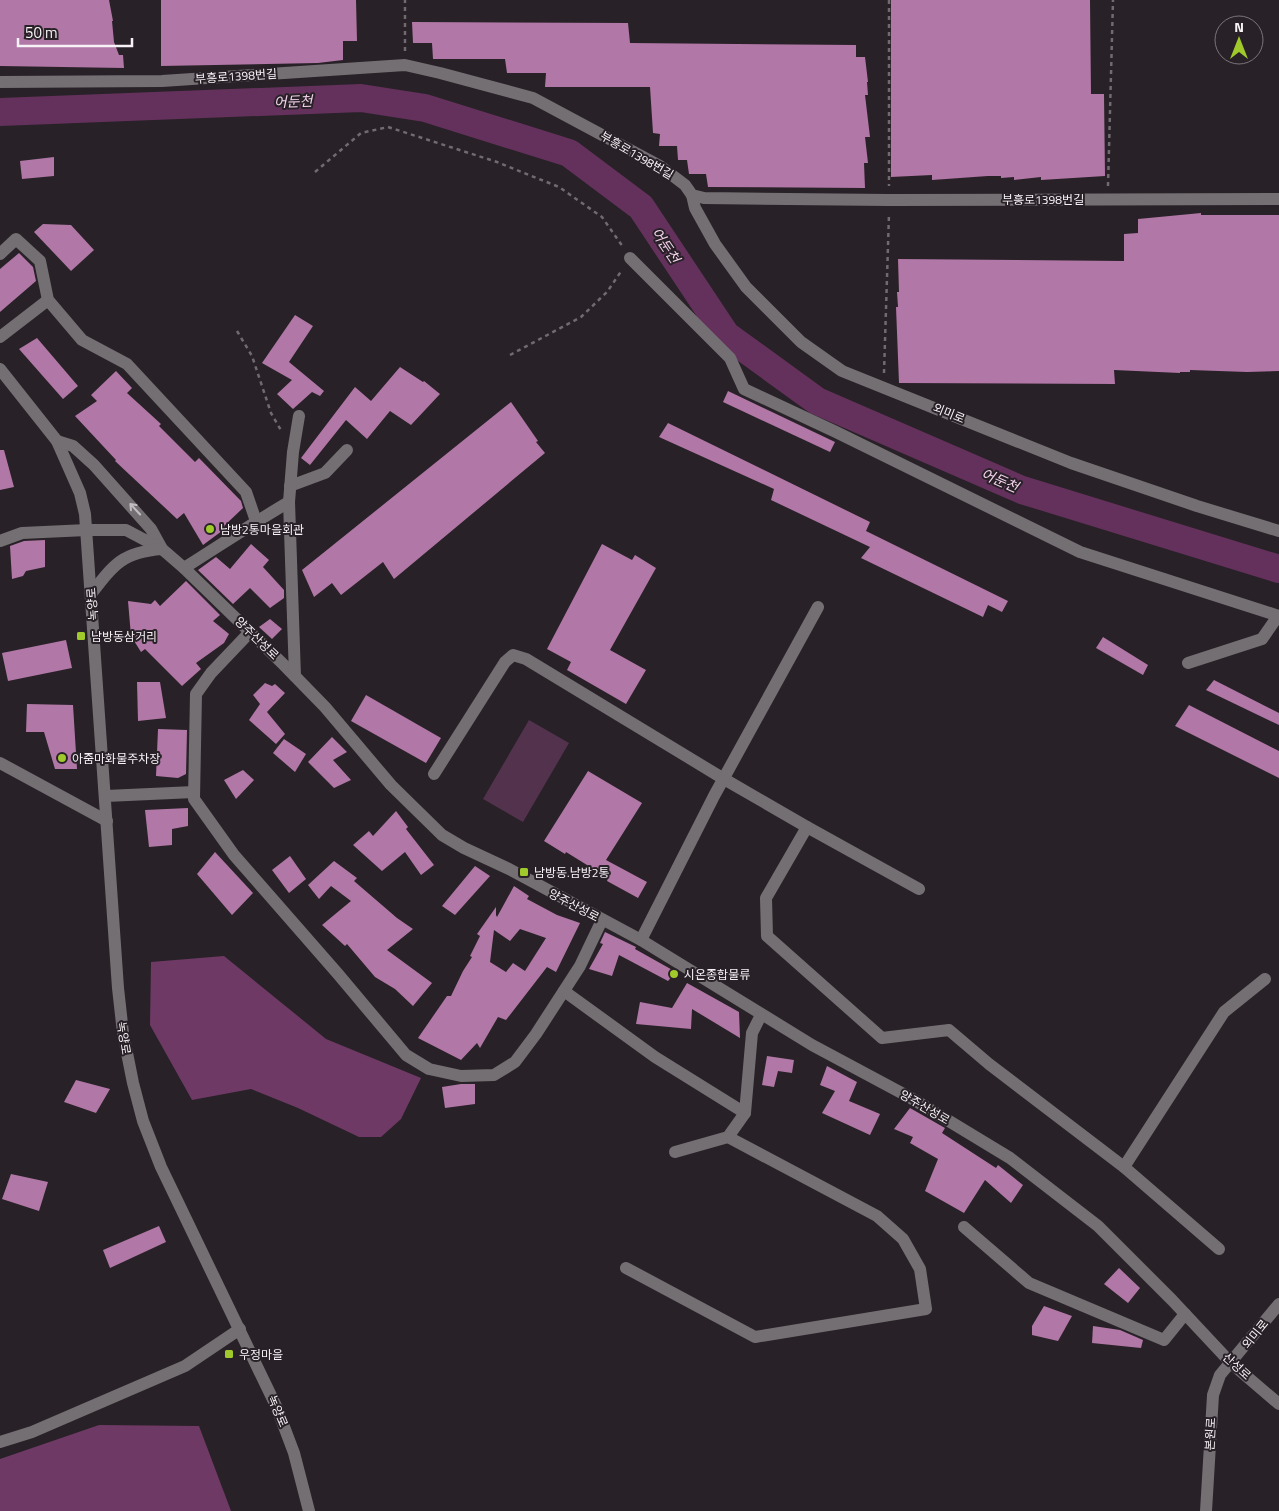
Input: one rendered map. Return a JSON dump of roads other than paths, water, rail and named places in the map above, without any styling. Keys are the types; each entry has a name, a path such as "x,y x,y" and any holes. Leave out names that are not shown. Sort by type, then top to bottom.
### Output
{"street":[{"name":"부흥로1398번길","path":"0,82 162,81 405,65 534,98 660,166 685,185 692,195 704,198 889,200 1279,199"},
{"name":"외미로","path":"692,195 695,208 715,244 746,287 802,342 842,371 1071,463 1197,506 1279,531"},
{"path":"0,254 16,239 40,261 48,300 82,340 127,364 246,492 256,521"},
{"path":"630,258 730,358 744,389 1080,552 1278,616 1262,639 1188,663"},
{"path":"0,338 48,300"},
{"path":"0,369 57,441 80,493 87,530"},
{"path":"295,676 289,502 293,452 299,416"},
{"path":"57,441 73,446 94,465 151,529 162,550 142,551 130,556 110,570 92,594"},
{"path":"290,486 325,472 347,450"},
{"path":"184,568 289,502"},
{"name":"녹양로","path":"87,530 118,988 123,1033 133,1083 143,1121 161,1167 270,1391 286,1429 309,1511"},
{"name":"양주산성로","path":"0,541 22,533 126,530 162,550 184,568 295,676 391,786 442,835 641,940 761,1015 812,1045 911,1098 1010,1158 1098,1226 1197,1326"},
{"path":"641,940 714,796 818,607"},
{"path":"250,632 211,673 196,694 194,798 234,855 406,1055 429,1069 461,1076 494,1075 516,1062 580,966 602,920"},
{"path":"434,774 505,662 514,654 526,659 724,780 807,828 919,888"},
{"path":"0,763 107,821"},
{"path":"106,796 194,792"},
{"path":"807,828 766,898 767,936 882,1038 949,1030 989,1064 1124,1167 1219,1249"},
{"path":"1124,1167 1224,1012 1265,979"},
{"path":"564,991 655,1057 745,1112"},
{"path":"675,1152 728,1137 745,1112 752,1033 761,1015"},
{"path":"626,1268 755,1337 926,1309 920,1269 903,1239 877,1216 728,1137"},
{"path":"964,1227 1029,1283 1164,1340 1185,1314"},
{"name":"외미로","path":"1232,1363 1279,1304"},
{"name":"산성로","path":"1197,1326 1232,1363 1279,1404"},
{"path":"0,1442 32,1432 185,1366 240,1330"},
{"name":"본원로","path":"1206,1511 1213,1395 1220,1376 1232,1363"}],"waterway":[{"name":"어둔천","path":"0,112 361,98 425,108 569,153 641,207 726,335 817,401 1022,490 1279,569"}],"place":[{"name":"남방2통마을회관","path":"210,529"},
{"name":"남방동삼거리","path":"81,636"},
{"name":"아줌마화물주차장","path":"62,758"},
{"name":"남방동.남방2통","path":"524,872"},
{"name":"시온종합물류","path":"674,974"},
{"name":"우정마을","path":"229,1354"}]}
